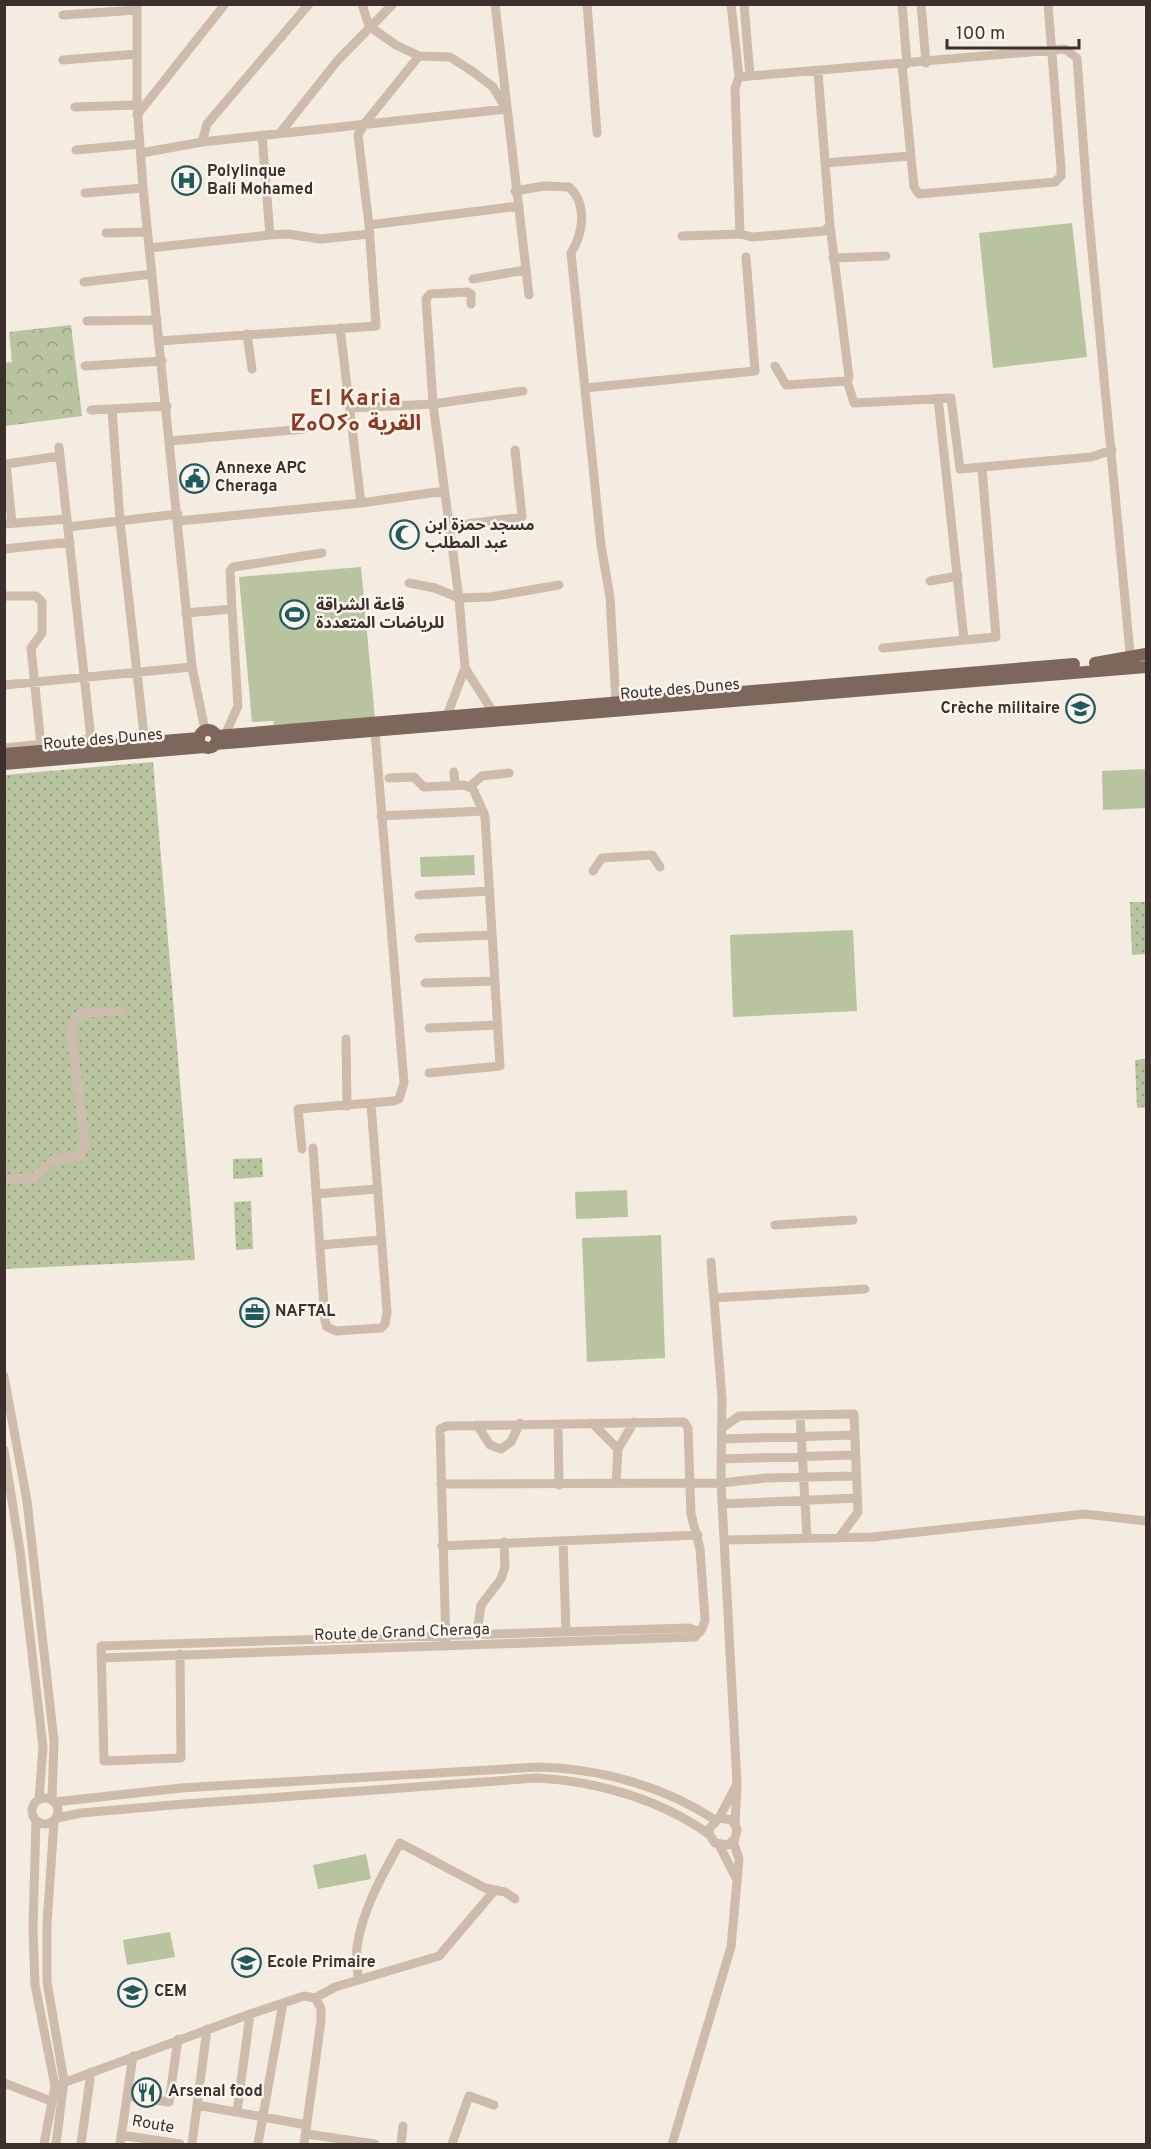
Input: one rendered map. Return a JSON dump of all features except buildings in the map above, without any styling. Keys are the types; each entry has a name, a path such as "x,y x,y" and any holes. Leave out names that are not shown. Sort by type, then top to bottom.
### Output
{"main road":[{"name":"Route des Dunes","path":"4,754 91,744 145,744 444,722 1131,663 1146,654"},
{"name":"Route des Dunes","path":"4,764 211,738 375,732 493,712 1101,663 1131,663 1146,667"}],"street":[{"path":"137,110 225,4"},
{"path":"202,142 207,124 309,4"},
{"path":"362,4 369,26 396,45 419,56 450,57 493,87 506,109"},
{"path":"280,133 338,60 393,4"},
{"path":"495,4 515,191 519,206 529,295"},
{"path":"587,4 597,133"},
{"path":"730,4 739,77 735,88 740,234"},
{"path":"744,4 750,76"},
{"path":"902,4 910,156 914,187 919,195 1055,182 1061,176 1048,4"},
{"path":"921,4 926,63"},
{"path":"63,15 137,7 137,110 142,188 179,517 192,667 211,738"},
{"path":"739,77 1065,50 1077,58 1131,663"},
{"path":"63,60 137,54"},
{"path":"159,341 376,326 370,230 358,135 419,56"},
{"path":"818,72 833,258 849,377 847,381 854,403 951,398 960,469 982,469 1091,457 1112,450"},
{"path":"75,107 137,110"},
{"path":"76,150 140,148 506,109"},
{"path":"262,135 270,235"},
{"path":"825,163 910,156"},
{"path":"515,191 544,186 569,187 578,198 581,235 571,253 601,545 610,597 616,703"},
{"path":"85,193 142,188"},
{"path":"149,248 288,234 320,239 519,206"},
{"path":"682,236 740,234 752,237 824,231 830,226"},
{"path":"106,233 147,232"},
{"path":"833,258 886,256"},
{"path":"585,388 755,371 747,257"},
{"path":"473,279 525,270"},
{"path":"84,282 152,274"},
{"path":"444,722 465,668 459,598 433,404 427,296 468,292 471,294 471,304"},
{"path":"87,321 157,320"},
{"path":"340,328 361,503"},
{"path":"247,334 252,369"},
{"path":"85,366 162,361"},
{"path":"775,366 786,385 847,381"},
{"path":"351,408 433,404 523,391"},
{"path":"938,398 964,640"},
{"path":"91,410 166,406"},
{"path":"112,409 120,521 145,744"},
{"path":"170,441 304,429"},
{"path":"450,526 522,517 515,450"},
{"path":"4,747 91,744 85,677 67,523 60,452 6,464 8,524 67,523 120,521 179,517 361,503 444,491"},
{"path":"883,648 996,637 982,469"},
{"path":"4,549 70,542"},
{"path":"211,738 238,706 230,571 233,567 322,553"},
{"path":"930,581 958,576"},
{"path":"409,583 435,588 459,598 490,597 559,585"},
{"path":"4,596 36,596 42,602 42,633 31,648 41,745"},
{"path":"186,613 232,609"},
{"path":"4,685 35,680 192,667"},
{"path":"465,668 493,712"},
{"path":"302,1149 298,1109 371,1104 399,1099 404,1083 375,732"},
{"path":"414,765 414,777 424,787 455,786 473,789 480,800 485,817 500,1066 429,1073"},
{"path":"454,772 455,786"},
{"path":"469,787 473,781 482,776 509,773"},
{"path":"389,778 414,777"},
{"path":"381,816 483,811"},
{"path":"593,871 602,858 612,857 652,855 660,867"},
{"path":"419,895 490,891"},
{"path":"419,938 492,935"},
{"path":"425,983 495,981"},
{"path":"4,1180 35,1177 54,1159 79,1157 85,1143 71,1032 75,1017 84,1013 122,1011"},
{"path":"429,1028 498,1025"},
{"path":"346,1039 347,1106"},
{"path":"313,1148 327,1327 336,1331 381,1328 387,1318 371,1104"},
{"path":"316,1194 376,1189"},
{"path":"775,1225 853,1220"},
{"path":"320,1245 381,1240"},
{"path":"711,1262 722,1428 721,1483 737,1784 735,1824 737,1834 733,1841 719,1845"},
{"path":"714,1298 865,1289"},
{"path":"4,1376 21,1460 28,1513 54,1741 54,1801 59,1810 56,1820 47,1913 47,1982 60,2084 56,2145"},
{"path":"722,1428 739,1416 854,1414 857,1515 839,1538"},
{"path":"800,1415 807,1538"},
{"path":"180,1654 181,1758 104,1761 100,1687 101,1646 445,1634 477,1633 692,1628 700,1632 705,1620 698,1535 691,1514 687,1425 680,1421 520,1423 447,1426 440,1429 442,1546 445,1634 446,1646"},
{"path":"616,1484 618,1449 634,1422"},
{"path":"477,1425 490,1445 501,1449 511,1442 520,1423"},
{"path":"592,1423 618,1449"},
{"path":"558,1424 559,1485"},
{"path":"722,1439 854,1435"},
{"path":"4,1450 20,1551 43,1747 39,1799 32,1810 36,1821 33,1928 35,1985 60,2084 51,2102 44,2145"},
{"path":"722,1459 855,1455"},
{"path":"441,1484 721,1483 855,1476"},
{"path":"722,1504 857,1498"},
{"path":"724,1540 873,1537 1085,1514 1146,1521"},
{"path":"442,1546 698,1535"},
{"path":"563,1541 566,1631"},
{"path":"477,1633 481,1605 498,1586 505,1567 504,1542"},
{"name":"Route de Grand Cheraga","path":"102,1658 692,1638 700,1632"},
{"path":"39,1799 54,1801 181,1788 546,1767 585,1771 617,1778 691,1806 717,1819 728,1818 735,1824"},
{"path":"36,1821 43,1825 81,1813 536,1778 576,1782 615,1790 680,1817 710,1835 719,1845 737,1880"},
{"path":"710,1835 709,1828 717,1819 737,1784"},
{"path":"672,2145 731,1947 739,1856 733,1841"},
{"path":"358,1980 357,1948 365,1917 383,1874 400,1843 485,1888 505,1892 515,1899"},
{"path":"60,2084 250,2013 304,1996 315,1998 335,1987 439,1956 495,1890"},
{"path":"304,2145 321,2021 321,2008 315,1998"},
{"path":"258,2145 283,2003"},
{"path":"237,2112 250,2013"},
{"path":"192,2145 207,2029"},
{"path":"127,2096 169,2102 178,2039"},
{"path":"120,2140 133,2056"},
{"path":"81,2145 91,2072"},
{"path":"4,2083 51,2102"},
{"path":"452,2145 469,2096 494,2105"},
{"path":"197,2105 264,2117 344,2142 375,2145"},
{"path":"401,2145 403,2126"},
{"name":"Route","path":"120,2140 180,2145"}],"green space":[{"path":"1072,223 1087,357 993,368 979,233"},
{"path":"71,325 82,416 5,426 5,363 12,362 9,332"},
{"path":"361,567 375,719 273,725 274,721 252,722 239,577"},
{"path":"153,762 195,1260 5,1269 4,775"},
{"path":"1146,769 1146,808 1103,810 1102,771"},
{"path":"474,855 475,875 421,877 420,857"},
{"path":"1130,902 1146,902 1146,954 1132,955"},
{"path":"853,930 857,1011 733,1017 730,935"},
{"path":"1146,1059 1146,1107 1137,1108 1135,1060"},
{"path":"262,1158 263,1177 233,1179 233,1159"},
{"path":"627,1190 628,1217 576,1219 575,1192"},
{"path":"251,1201 253,1249 236,1250 234,1202"},
{"path":"661,1235 665,1358 587,1362 582,1238"},
{"path":"366,1854 371,1879 318,1889 313,1865"},
{"path":"170,1932 175,1957 127,1965 123,1940"}],"place":[{"name":"Polylinque Bali Mohamed","path":"186,181"},
{"name":"Annexe APC Cheraga","path":"194,478"},
{"name":"مسجد حمزة ابن عبد المطلب","path":"404,535"},
{"name":"قاعة الشراقة للرياضات المتعددة","path":"295,615"},
{"name":"Crèche militaire","path":"1081,709"},
{"name":"NAFTAL","path":"254,1312"},
{"name":"Ecole Primaire","path":"246,1963"},
{"name":"CEM","path":"133,1992"},
{"name":"Arsenal food","path":"147,2092"}],"district":[{"name":"El Karia ⵇⴰⵔⵢⴰ القرية","path":"356,412"}]}
